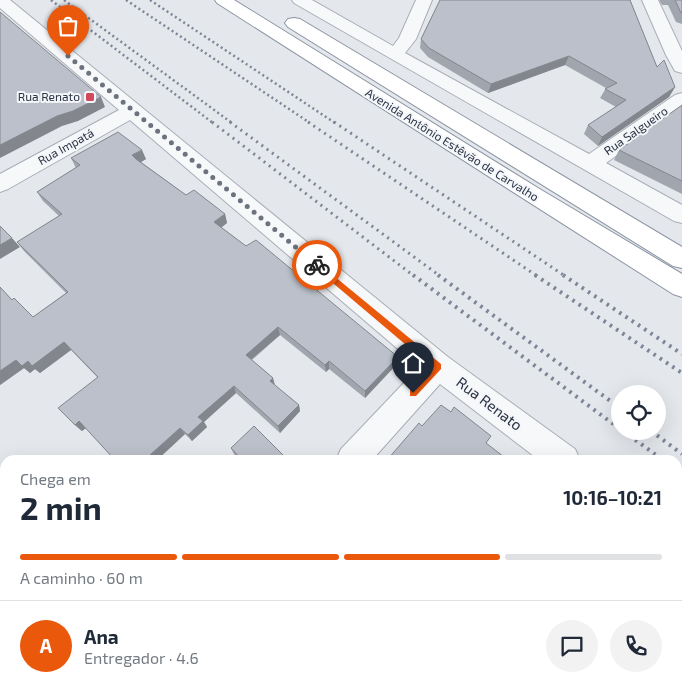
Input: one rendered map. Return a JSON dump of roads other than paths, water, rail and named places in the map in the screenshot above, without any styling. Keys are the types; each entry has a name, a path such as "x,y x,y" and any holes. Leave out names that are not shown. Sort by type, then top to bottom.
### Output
{"highway":[{"name":"Avenida Antônio Estêvão de Carvalho","path":"223,0 522,189 682,287"},
{"name":"Avenida Antônio Estêvão de Carvalho","path":"270,8 682,259"}],"street":[{"name":"Rua Renato","path":"0,0 438,366 557,455"},
{"path":"300,0 682,215"},
{"path":"395,55 407,39 424,0"},
{"path":"650,0 674,56 682,67"},
{"name":"Rua Salgueiro","path":"590,164 682,99"},
{"name":"Rua Impatá","path":"0,184 133,110"},
{"path":"357,455 438,366"}],"railway":[{"path":"51,0 213,123"},
{"path":"64,0 232,123"},
{"path":"126,0 310,123"},
{"path":"150,0 335,123"},
{"path":"212,122 414,276"},
{"path":"230,122 440,276"},
{"path":"308,122 537,276"},
{"path":"334,122 565,276"},
{"path":"413,275 611,422"},
{"path":"438,275 611,401"},
{"path":"535,275 682,373"},
{"path":"563,275 682,354"},
{"path":"635,440 656,455"},
{"path":"663,440 682,454"}],"place":[{"name":"Rua Renato","path":"90,97"}]}
